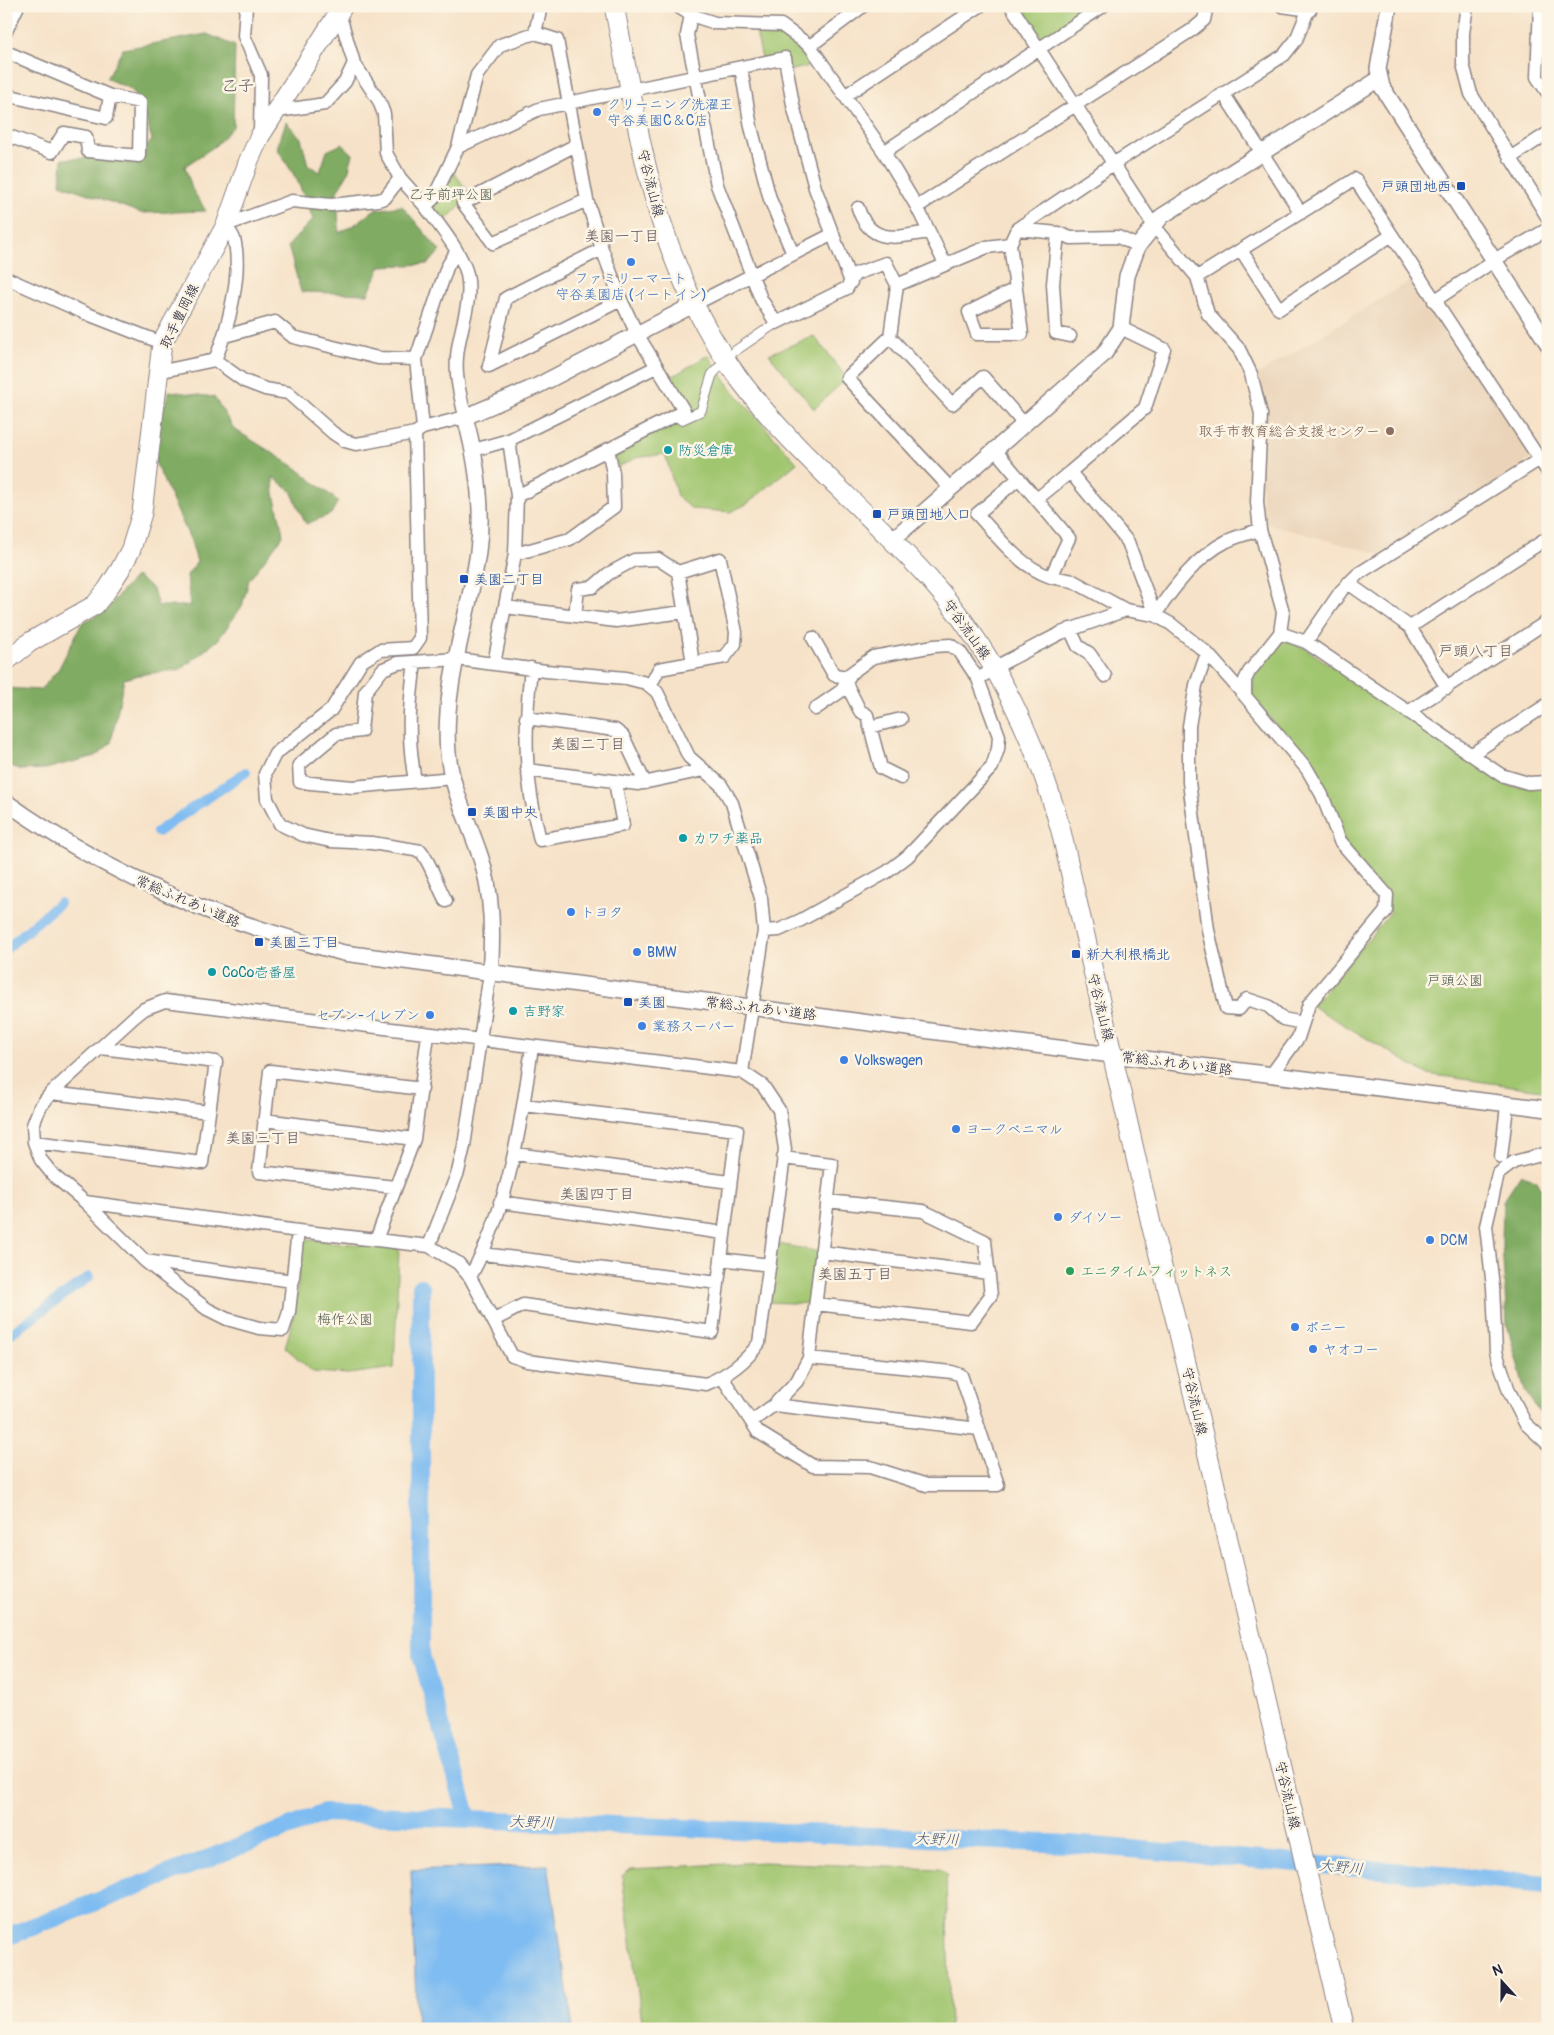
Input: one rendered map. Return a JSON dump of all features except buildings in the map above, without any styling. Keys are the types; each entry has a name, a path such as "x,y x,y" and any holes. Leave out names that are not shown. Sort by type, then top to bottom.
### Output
{"main road":[{"name":"守谷流山線","path":"614,6 658,216 693,305 727,361 769,414 892,540 946,600 994,668 1020,716 1048,786 1061,831 1152,1228 1177,1325 1344,2029"},
{"name":"取手豊岡線","path":"6,661 30,642 95,605 121,568 131,548 142,514 162,343 226,226 248,160 260,136 278,111 337,9"}],"street":[{"path":"6,31 18,6"},
{"path":"246,6 244,36 261,75 260,136"},
{"path":"536,33 541,6"},
{"path":"677,6 691,14 715,23 781,24 810,46 884,152 917,207 945,264"},
{"path":"810,46 863,6"},
{"path":"846,95 980,6"},
{"path":"1011,6 1154,226 1197,277 1208,314 1239,349 1250,374 1261,414 1258,502 1260,530 1283,612 1280,633 1249,672 1245,680 1244,696"},
{"path":"884,152 1103,6"},
{"path":"917,207 1192,30 1204,20 1207,6"},
{"path":"1015,289 969,312 978,334 1022,334 1010,244 1017,229 1112,164 1284,54 1296,40 1310,8 1282,6"},
{"path":"1389,6 1380,57 1379,79 1386,96 1548,344"},
{"path":"1467,6 1463,33 1465,72 1472,94 1548,218"},
{"path":"1540,6 1543,45 1537,77 1548,93"},
{"path":"337,9 354,63 379,101 385,121 383,136 386,153 400,178 425,206 456,252 467,272 470,298 456,356 457,380 474,450 478,491 478,550 449,699 447,725 448,754 453,778 487,882 492,923 490,973 481,1040 458,1172 429,1246"},
{"path":"691,14 687,36 717,185 761,299 776,323"},
{"path":"425,206 433,199 458,147 478,75 500,45 536,33 557,40 587,200 602,249 621,300 637,334 684,411 517,496"},
{"path":"6,52 110,96 140,102 139,156 88,151 86,137 64,133 52,152 6,135"},
{"path":"458,147 539,109 785,58 814,188 851,282"},
{"path":"278,111 325,104 345,82 354,63"},
{"path":"741,68 751,127 770,199 793,254"},
{"path":"892,540 1104,354 1121,328 1127,276 1138,246 1162,216 1379,79"},
{"path":"1223,93 1301,213"},
{"path":"6,95 106,118 110,96"},
{"path":"1510,158 1548,132"},
{"path":"576,145 463,203 493,243 587,200"},
{"path":"215,360 225,336 232,306 235,261 234,238 226,226 292,201 331,205 378,200 385,198 400,178"},
{"path":"1197,277 1356,179 1434,301 1544,456 1548,472"},
{"path":"858,208 862,221 875,234 894,238 929,232"},
{"path":"1017,229 1058,233 1071,238 1118,237 1138,246"},
{"path":"1434,301 1493,261 1548,229"},
{"path":"1058,233 1053,284 1056,333 1070,336"},
{"path":"158,372 215,360 244,381 265,390 288,393 333,433 344,440 362,443 419,431 466,417 537,386 833,234"},
{"path":"1241,250 1279,309 1392,234"},
{"path":"897,285 987,247 1010,244"},
{"path":"602,249 506,298 489,366 621,300"},
{"path":"446,901 436,884 429,862 421,851 372,844 330,841 303,835 280,824 267,799 265,774 275,754 331,710 361,662 380,650 413,648 420,638 419,431 416,359 447,266 456,252"},
{"path":"677,415 681,420 701,410 712,375 776,323 847,288 855,274 886,263 897,285 890,338 847,378 951,489"},
{"path":"6,278 85,313 162,343"},
{"path":"225,336 275,322 294,337 378,358 416,359"},
{"path":"1038,499 1144,408 1164,349 1121,328"},
{"path":"890,338 952,404 983,377 1025,425"},
{"path":"474,450 509,440 656,367"},
{"path":"494,664 515,554 517,496 509,440"},
{"path":"515,554 570,539 614,507 613,473 608,449"},
{"path":"995,450 1069,538 1051,577"},
{"path":"1306,642 1348,583 1358,574 1544,456"},
{"path":"1070,472 1128,542 1155,615"},
{"path":"1018,478 977,514 1016,557 1034,571 1051,577 1073,581 1126,610 1155,615 1171,624 1207,653 1307,769 1322,795 1340,841 1387,895 1386,911 1309,1004 1298,1038 1271,1075"},
{"path":"1155,615 1171,591 1207,556 1226,542 1260,530"},
{"path":"1410,627 1548,538"},
{"path":"575,616 578,589 592,587 608,574 634,560 658,558 678,572 683,612 693,663"},
{"path":"650,686 659,669 725,657 735,644 736,632 720,559 678,572"},
{"path":"1348,583 1410,627 1446,688"},
{"path":"505,607 616,621 683,612"},
{"path":"978,679 994,668 1070,629 1126,610"},
{"path":"1408,712 1548,621"},
{"path":"1070,629 1078,646 1089,653 1105,676"},
{"path":"1280,633 1306,642 1501,775 1528,783 1548,782"},
{"path":"813,638 834,676 847,680"},
{"path":"764,931 779,930 801,920 887,872 908,856 992,767 998,749 999,736 978,679 960,652 950,645 873,657 847,680 841,691 815,709"},
{"path":"1207,653 1196,685 1189,726 1189,782 1208,930 1226,1008 1239,1009 1247,999 1268,1006 1282,1019 1303,1023"},
{"path":"453,778 353,788 300,782 300,765 336,734 361,731 365,692 383,670 398,663 457,659 626,678 650,686 657,692 689,757 721,785 732,803 761,898 764,931 742,1072"},
{"path":"414,782 408,742 410,699 415,662"},
{"path":"531,668 526,718 527,770 531,805 540,840 623,825 615,782"},
{"path":"847,680 860,711 867,715 881,768 901,778"},
{"path":"1472,754 1548,704"},
{"path":"526,718 615,730 623,736 645,783"},
{"path":"870,727 901,719"},
{"path":"527,770 615,782 645,783 704,770"},
{"name":"常総ふれあい道路","path":"6,802 110,867 204,911 267,932 344,953 1114,1056 1548,1110"},
{"path":"85,1202 298,1231 429,1246 458,1263 470,1277 512,1356 527,1361 706,1384 722,1378 751,1354 759,1343 784,1158 784,1134 779,1110 763,1086 742,1072 165,1002 155,1004 138,1014 51,1093 40,1107 33,1125 34,1142 41,1160 53,1175 85,1202 144,1261 207,1309 227,1319 259,1328 284,1330 289,1312 298,1231"},
{"path":"376,1240 414,1139 428,1035"},
{"path":"470,1277 483,1254 516,1154 532,1047"},
{"path":"34,1142 202,1163 216,1062 101,1048"},
{"path":"395,1187 259,1172 270,1070 422,1089"},
{"path":"51,1093 209,1112"},
{"path":"494,1320 523,1305 712,1332 737,1130 524,1105"},
{"path":"1501,1157 1507,1106"},
{"path":"264,1120 414,1139"},
{"path":"1548,1153 1514,1162 1498,1174 1486,1226 1493,1288 1496,1352 1509,1391 1525,1423 1548,1444"},
{"path":"516,1154 730,1182"},
{"path":"752,1421 774,1405 797,1381 809,1358 816,1304 832,1164 784,1158"},
{"path":"816,1304 971,1322 991,1295 985,1241 923,1211 827,1200"},
{"path":"500,1202 724,1232"},
{"path":"821,1252 988,1272"},
{"path":"483,1254 718,1283"},
{"path":"721,1259 770,1265"},
{"path":"144,1261 293,1280"},
{"path":"722,1378 758,1432 813,1466 870,1468 928,1484 998,1486 961,1376 952,1372 809,1358"},
{"path":"774,1405 979,1429"}],"shaded area":[{"name":"取手市教育総合支援センター","path":"1415,278 1533,458 1380,554 1263,523 1257,375"}],"green space":[{"path":"1011,6 1103,6 1039,49"},
{"path":"774,23 824,63 788,71 785,59 763,63 754,24"},
{"path":"207,34 235,46 233,127 215,146 185,166 192,189 206,211 141,213 60,184 62,159 139,156 152,140 142,105 134,93 129,88 107,78 123,49"},
{"path":"286,122 301,138 308,165 320,172 327,151 342,144 353,154 348,173 337,191 339,233 357,223 374,210 402,206 440,251 428,264 381,266 368,294 301,292 288,246 313,219 297,180 277,148"},
{"name":"乙子前坪公園","path":"449,166 473,198 463,203 439,226 425,206"},
{"path":"814,336 847,378 814,409 769,354"},
{"path":"708,355 730,387 797,463 747,504 730,512 692,509 677,496 665,454 636,458 618,467 613,452 691,411 670,378"},
{"path":"169,391 214,397 234,429 295,467 338,501 331,514 306,524 291,491 273,477 274,492 283,536 249,580 242,606 218,640 180,670 144,674 124,679 111,743 96,756 45,769 22,770 6,764 6,688 40,690 58,670 82,623 103,612 136,576 153,589 158,606 190,606 187,575 197,562 191,541 155,462 156,434"},
{"name":"戸頭公園","path":"1282,640 1305,648 1492,776 1512,787 1548,786 1548,1091 1427,1074 1312,1006 1391,912 1341,837 1319,777 1252,697 1254,675"},
{"path":"1521,1174 1537,1181 1548,1202 1548,1426 1525,1391 1507,1324 1502,1245 1503,1201"},
{"name":"梅作公園","path":"302,1239 399,1249 394,1368 349,1374 313,1372 285,1347 295,1307"},
{"path":"773,1243 821,1252 816,1304 766,1302"},
{"path":"764,1862 939,1869 946,1874 950,2029 643,2029 622,1876 631,1869"}],"water":[{"path":"548,1865 573,2029 417,2029 411,1870"}],"waterway":[{"path":"157,832 246,772"},
{"path":"6,949 59,903"},
{"path":"6,1337 89,1277"},
{"path":"421,1287 421,1655 468,1819"},
{"name":"大野川","path":"6,1937 325,1813 1070,1844 1548,1884"}],"place":[{"name":"クリーニング洗濯王 守谷美園C＆C店","path":"597,112"},
{"name":"戸頭団地西","path":"1461,186"},
{"name":"ファミリーマート 守谷美園店 (イートイン)","path":"631,262"},
{"name":"取手市教育総合支援センター","path":"1390,431"},
{"name":"防災倉庫","path":"668,450"},
{"name":"戸頭団地入口","path":"877,514"},
{"name":"美園二丁目","path":"464,579"},
{"name":"美園中央","path":"472,812"},
{"name":"カワチ薬品","path":"683,838"},
{"name":"トヨタ","path":"571,912"},
{"name":"美園三丁目","path":"259,942"},
{"name":"BMW","path":"637,952"},
{"name":"新大利根橋北","path":"1076,954"},
{"name":"CoCo壱番屋","path":"212,972"},
{"name":"美園","path":"628,1002"},
{"name":"吉野家","path":"513,1011"},
{"name":"セブン-イレブン","path":"430,1015"},
{"name":"業務スーパー","path":"642,1026"},
{"name":"Volkswagen","path":"844,1060"},
{"name":"ヨークベニマル","path":"956,1129"},
{"name":"ダイソー","path":"1058,1217"},
{"name":"DCM","path":"1430,1240"},
{"name":"エニタイムフィットネス","path":"1070,1271"},
{"name":"ポニー","path":"1295,1327"},
{"name":"ヤオコー","path":"1313,1349"}],"district":[{"name":"乙子","path":"238,85"},
{"name":"美園一丁目","path":"622,236"},
{"name":"戸頭八丁目","path":"1476,651"},
{"name":"美園二丁目","path":"588,744"},
{"name":"美園三丁目","path":"263,1138"},
{"name":"美園四丁目","path":"597,1194"},
{"name":"美園五丁目","path":"855,1274"}]}
